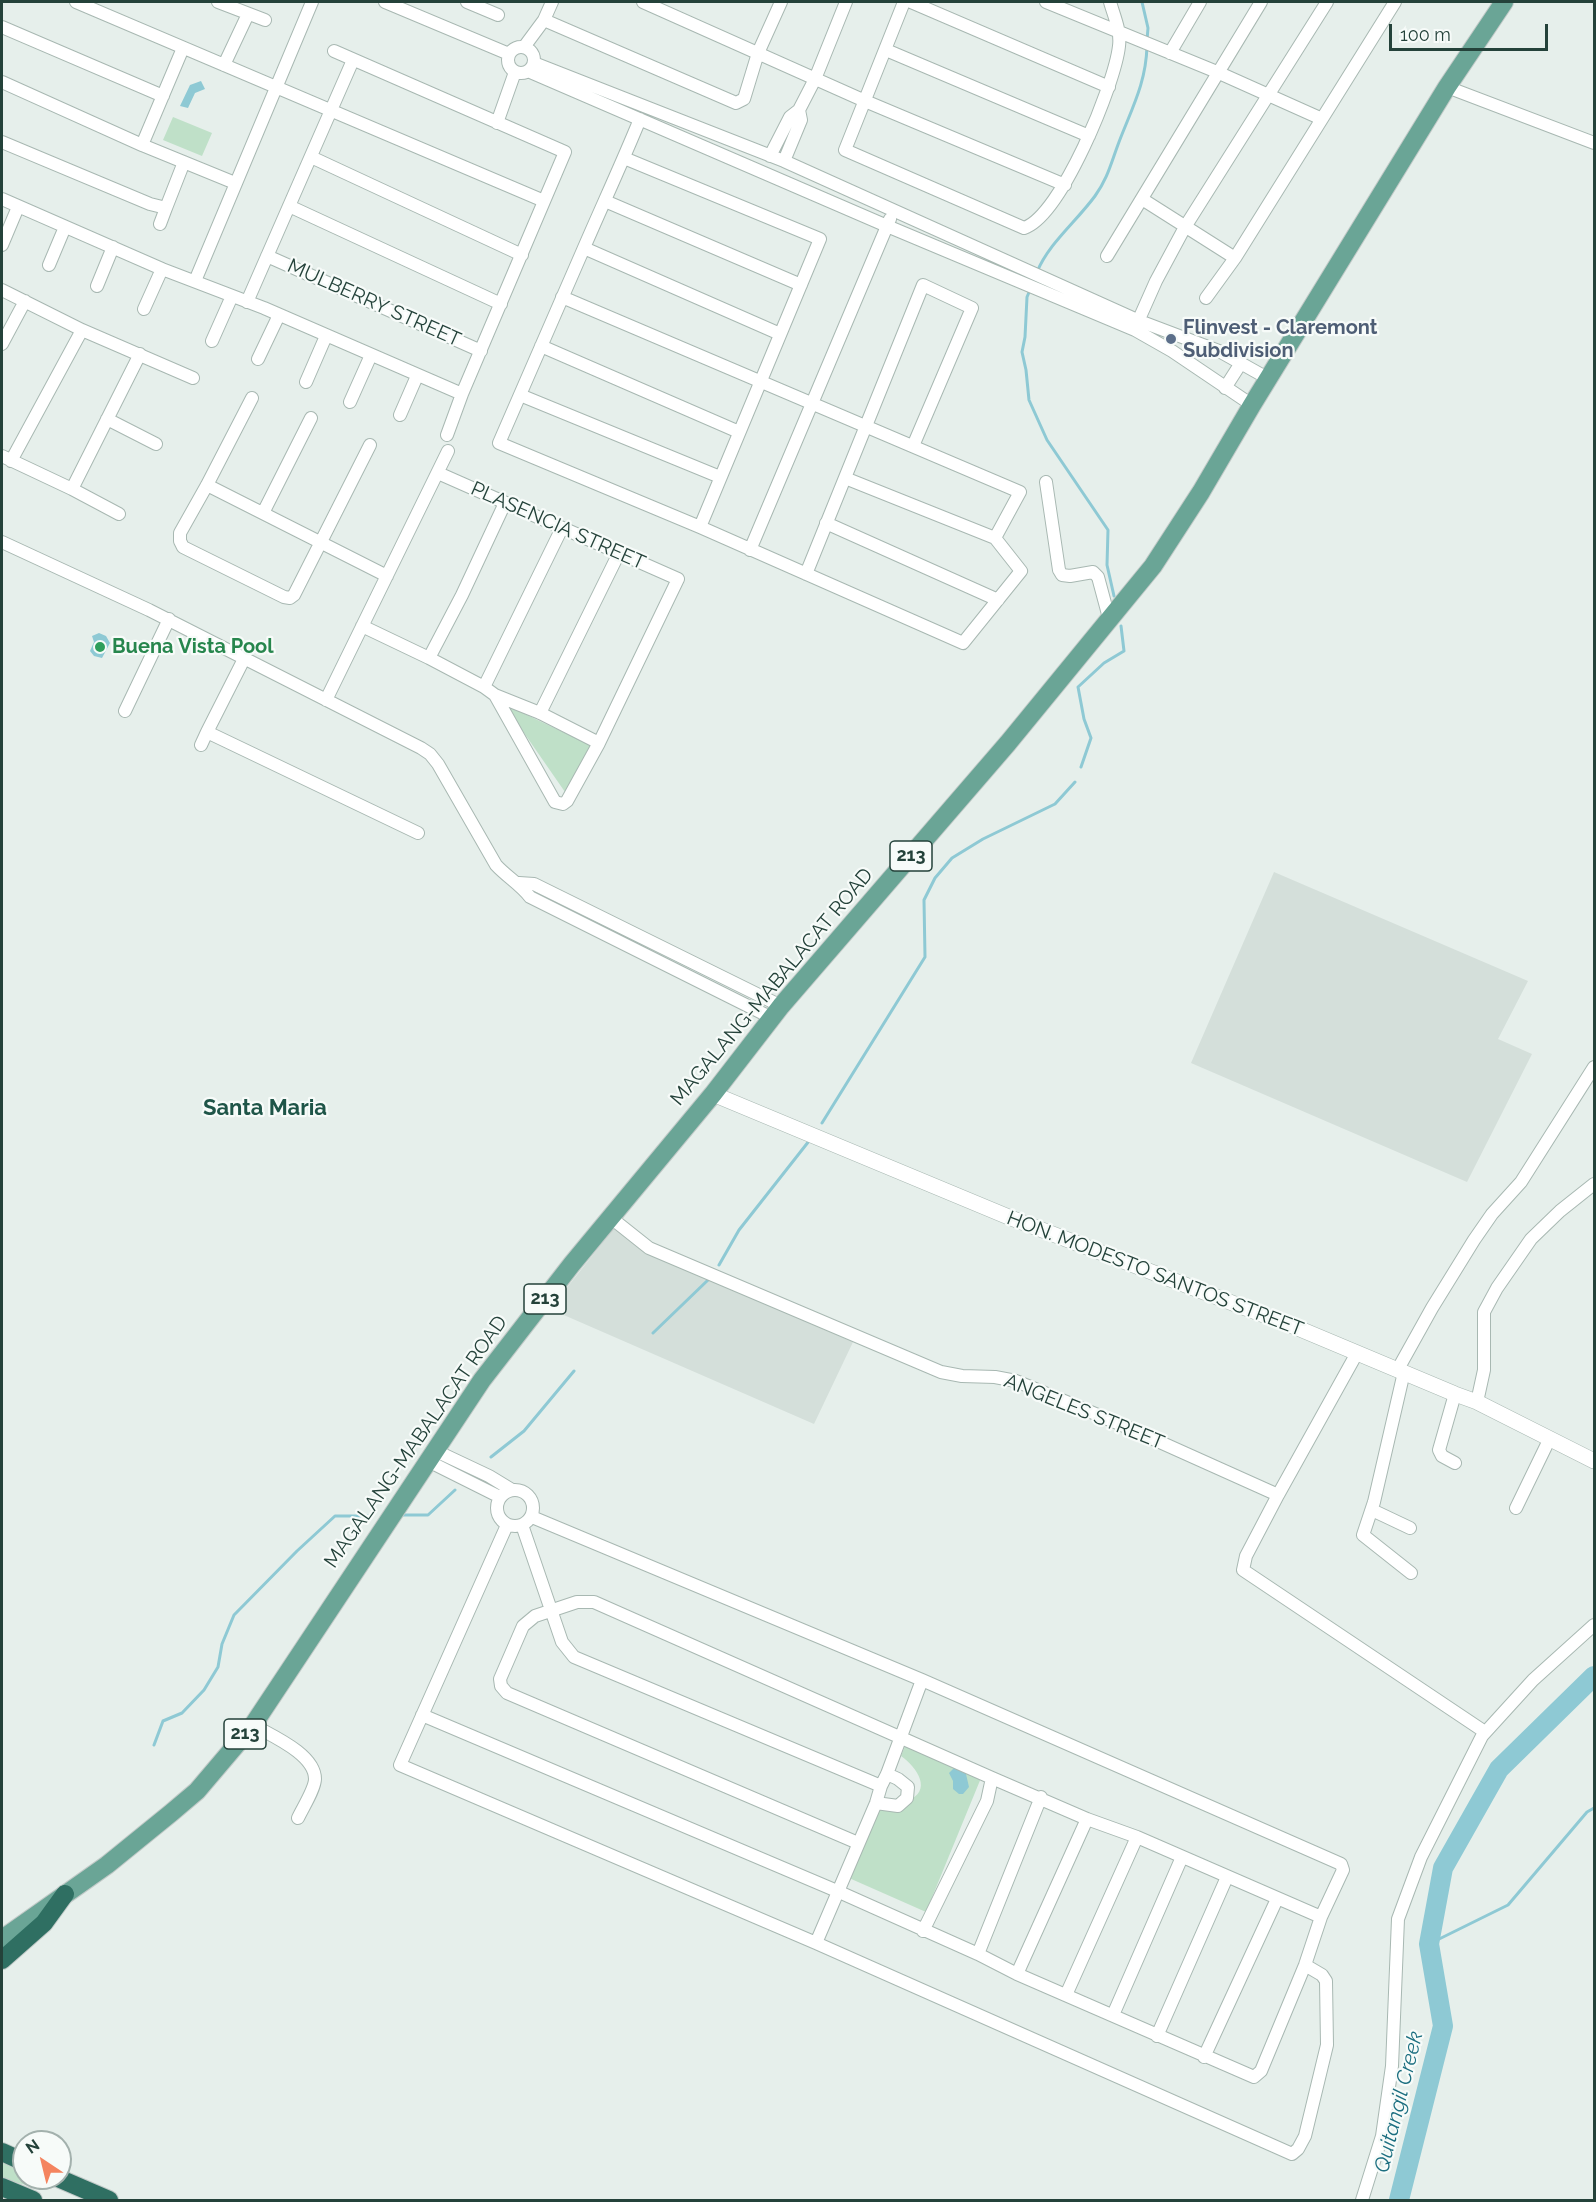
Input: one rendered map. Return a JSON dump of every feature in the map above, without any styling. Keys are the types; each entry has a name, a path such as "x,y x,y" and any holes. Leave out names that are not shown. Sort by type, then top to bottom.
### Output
{"highway":[{"path":"2,1960 44,1923 65,1894"},
{"path":"72,2184 109,2200"},
{"path":"2,2187 33,2200"}],"main road":[{"name":"MAGALANG-MABALACAT ROAD","path":"2,1939 107,1865 197,1791 253,1725 386,1523 438,1459 482,1380 610,1217 713,1095 777,1012 1008,743 1154,566 1447,87 1504,2"}],"street":[{"path":"76,2 544,201"},
{"path":"218,2 265,20"},
{"path":"195,281 312,2"},
{"path":"385,2 509,54"},
{"path":"467,2 486,5 498,15"},
{"path":"552,2 544,20 524,47 515,48 509,54 509,66 515,72 519,73 531,67 784,161 997,256 1136,325 1252,405"},
{"path":"643,2 865,101 1065,185"},
{"path":"544,20 736,104 744,99 758,53 778,2"},
{"path":"770,156 789,117 799,110 815,79 846,2"},
{"path":"904,2 845,148 847,152 1024,228 1030,226 1065,185 1089,136 1109,87 1118,57 1119,32 1110,2"},
{"path":"911,2 1109,87"},
{"path":"1046,2 1217,72 1323,119"},
{"path":"1165,51 1200,2"},
{"path":"1107,256 1261,2"},
{"path":"1136,325 1185,227 1327,2"},
{"path":"1206,298 1235,258 1395,2"},
{"path":"224,65 248,14"},
{"path":"2,27 163,96"},
{"path":"524,47 533,55 531,67"},
{"path":"142,145 183,48"},
{"path":"886,50 1089,136"},
{"path":"334,51 565,153 462,394 447,435"},
{"path":"247,302 353,60"},
{"path":"531,67 640,119 990,270 1136,325 1219,351 1269,379"},
{"path":"496,123 515,72"},
{"path":"2,82 142,145 235,183"},
{"path":"1447,87 1594,143"},
{"path":"784,161 801,120 799,110"},
{"path":"640,119 499,443 700,527 963,643 1021,571 995,538 845,478"},
{"path":"2,142 165,208"},
{"path":"311,157 522,255"},
{"path":"624,158 820,239 700,527"},
{"path":"160,224 184,162"},
{"path":"2,199 162,269 279,315 462,394"},
{"path":"1142,199 1235,258"},
{"path":"605,201 801,285"},
{"path":"289,206 501,304"},
{"path":"2,244 18,207"},
{"path":"750,550 893,211"},
{"path":"48,265 65,227"},
{"path":"97,286 112,247"},
{"path":"584,248 780,334"},
{"name":"MULBERRY STREET","path":"267,256 481,351"},
{"path":"990,270 997,256"},
{"path":"144,309 162,269"},
{"path":"806,574 923,285 972,308 913,446"},
{"path":"2,290 82,330 194,378"},
{"path":"213,340 232,296"},
{"path":"562,297 1020,492 995,538"},
{"path":"2,344 25,301"},
{"path":"258,359 279,315"},
{"path":"82,330 6,459 72,489 119,514"},
{"path":"306,382 326,336"},
{"path":"541,346 739,432"},
{"path":"72,489 140,354"},
{"path":"350,402 371,355"},
{"path":"1225,388 1241,363"},
{"path":"400,415 417,376"},
{"path":"520,395 720,477"},
{"path":"252,398 180,533 180,541 183,547 284,597 290,598 294,595 370,445"},
{"path":"263,513 311,418"},
{"path":"107,419 156,444"},
{"path":"326,700 448,451"},
{"name":"PLASENCIA STREET","path":"438,473 678,579 599,743"},
{"path":"1046,482 1059,570 1062,575 1070,576 1093,572 1098,577 1109,618"},
{"path":"207,485 387,576"},
{"path":"429,658 505,503"},
{"path":"826,524 998,600"},
{"path":"484,687 562,528"},
{"path":"2,542 245,657 430,754 496,865 506,876 519,883 530,897 753,1008 777,1012"},
{"path":"540,713 619,553"},
{"path":"125,711 169,620"},
{"path":"362,626 429,658 495,695 540,713 599,743 567,801 558,804 495,695"},
{"path":"201,745 245,657"},
{"path":"207,732 418,833"},
{"path":"519,883 534,884 759,996 777,1012"},
{"path":"753,1008 759,996"},
{"path":"1411,1574 1363,1536 1372,1510 1401,1370 1432,1308 1474,1240 1492,1214 1521,1182 1594,1067"},
{"name":"HON. MODESTO SANTOS STREET","path":"713,1095 1011,1218 1401,1370 1477,1402 1594,1461"},
{"path":"1477,1402 1484,1370 1484,1312 1497,1288 1531,1239 1560,1211 1594,1184"},
{"name":"ANGELES STREET","path":"610,1217 649,1248 941,1372 1016,1381 1122,1425 1278,1496"},
{"path":"1357,1353 1246,1556 1243,1570 1485,1732"},
{"path":"1455,1394 1439,1450 1442,1456 1455,1463"},
{"path":"1516,1508 1550,1438"},
{"path":"438,1459 489,1476 512,1490"},
{"path":"438,1459 500,1497"},
{"path":"507,1525 498,1516 497,1503 500,1497 512,1490 529,1495 534,1506 527,1521 562,1642 574,1657 880,1785"},
{"path":"1372,1510 1410,1528"},
{"path":"422,1715 837,1892 978,1954 1017,1974 1113,2014 1204,2057 1254,2077 1257,2075 1305,1965 1321,1917 1343,1870 1341,1864 922,1680 527,1521 507,1525"},
{"path":"507,1525 400,1765 816,1943 1292,2154 1298,2149 1305,2136 1327,2045 1326,1981 1322,1975 1305,1965"},
{"path":"858,1843 507,1693 501,1686 500,1679 523,1626 535,1616 577,1602 594,1602 992,1778 1137,1837 1321,1917"},
{"path":"1362,2200 1383,2136 1392,2066 1398,1919 1421,1857 1485,1732 1533,1680 1594,1625"},
{"path":"816,1943 876,1803 880,1785 887,1774 922,1680"},
{"path":"253,1725 292,1747 312,1764 315,1781 298,1818"},
{"path":"876,1803 898,1806 907,1798 908,1787 887,1774"},
{"path":"923,1931 987,1801 992,1778"},
{"path":"978,1954 1041,1797"},
{"path":"1017,1974 1087,1818"},
{"path":"1066,1995 1137,1837"},
{"path":"1113,2014 1182,1857"},
{"path":"1158,2036 1227,1877"},
{"path":"1204,2057 1277,1899"}],"shaded area":[{"path":"1274,872 1528,981 1498,1039 1532,1054 1467,1182 1191,1063"},
{"path":"615,1227 650,1254 853,1342 814,1424 550,1309"}],"green space":[{"path":"173,117 212,133 202,156 163,140"},
{"path":"504,704 592,746 565,792"},
{"path":"910,1734 979,1772 981,1778 926,1912 849,1878 881,1804 906,1801 919,1792 921,1786 917,1773 901,1756"},
{"path":"2,2159 12,2164 12,2182 2,2179"}],"water":[{"path":"201,81 205,89 195,93 188,108 180,106 190,85"},
{"name":"Buena Vista Pool","path":"99,633 106,636 110,643 102,658 94,656 90,651 94,642 92,636"},
{"path":"954,1768 966,1774 969,1787 963,1794 953,1789 953,1781 949,1773"}],"waterway":[{"path":"1142,2 1148,28 1147,40"},
{"path":"1037,272 1048,252 1088,206 1103,183 1138,95 1147,46"},
{"path":"1030,290 1027,297 1022,352 1029,400 1047,440 1108,530 1107,565 1114,596"},
{"path":"1081,767 1091,738 1084,719 1078,687 1104,663 1124,651 1121,626"},
{"path":"822,1123 925,957 924,900 935,878 952,858 983,839 1055,804 1075,782"},
{"path":"719,1265 739,1230 809,1141"},
{"path":"653,1333 708,1280"},
{"path":"491,1457 524,1431 574,1371"},
{"path":"403,1515 428,1515 455,1490"},
{"path":"154,1745 163,1721 182,1713 204,1690 218,1667 222,1644 234,1615 335,1516 371,1516"},
{"name":"Quitangil Creek","path":"1399,2200 1443,2026 1429,1944 1443,1868 1499,1769 1594,1676"},
{"path":"1429,1944 1508,1905 1587,1812 1594,1808"}],"place":[{"name":"Flinvest - Claremont Subdivision","path":"1171,339"},
{"name":"Buena Vista Pool","path":"100,647"}],"district":[{"name":"Santa Maria","path":"265,1108"}]}
